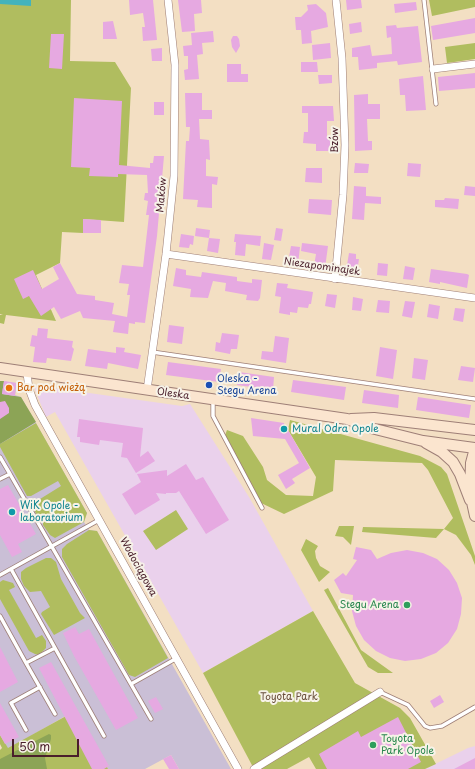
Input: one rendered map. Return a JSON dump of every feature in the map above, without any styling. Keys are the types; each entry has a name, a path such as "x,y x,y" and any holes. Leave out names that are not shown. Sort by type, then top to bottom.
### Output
{"main road":[{"name":"Oleska","path":"0,368 347,419 374,418 475,430"},
{"name":"Oleska","path":"347,419 370,428 423,441 475,448"},
{"path":"423,441 442,452 453,462 460,474 475,516"},
{"path":"470,500 471,463 475,448"}],"street":[{"name":"Maków","path":"147,390 166,254 174,176 176,119 175,65 168,0"},
{"name":"Bzów","path":"335,280 343,196 345,145 342,58 336,0"},
{"path":"433,69 475,64"},
{"name":"Niezapominajek","path":"166,254 335,280 475,298"},
{"name":"Wodociągowa","path":"27,373 29,389 35,405 100,519 238,769"},
{"path":"254,769 380,692"}],"lane":[{"path":"424,0 436,104"},
{"path":"152,352 475,399"},
{"path":"213,400 213,416 262,508"},
{"path":"0,457 151,719"},
{"path":"0,479 10,474"},
{"path":"0,575 100,519"},
{"path":"11,569 104,736"},
{"path":"0,616 55,714"},
{"path":"26,663 55,648"},
{"path":"131,684 177,658"},
{"path":"26,730 11,703 40,687"},
{"path":"380,692 408,705 425,726 430,728 442,726 475,707"}],"shaded area":[{"path":"0,381 17,383 15,395 21,397 87,513 84,522 89,530 97,531 231,769 179,769 171,755 145,769 108,769 76,710 8,749 0,735"},
{"path":"39,386 182,406 190,404 249,497 313,611 203,673 55,412 46,417 35,390 35,387"},
{"path":"475,746 475,769 425,769 468,748"}],"green space":[{"path":"0,0 71,0 70,61 115,62 131,88 124,222 83,219 83,233 62,232 60,263 36,275 56,321 6,315 4,324 0,323 0,315 3,315 0,314"},
{"path":"429,0 475,0 475,7 432,16"},
{"path":"475,43 475,59 447,63 445,47"},
{"path":"0,381 4,381 2,394 21,397 36,422 0,444"},
{"path":"290,420 420,456 441,467 447,474 475,556 475,565 471,555 456,535 444,529 453,518 428,470 422,463 335,460 333,491 284,514 259,502 224,438 227,430 243,436 263,467 267,480 286,495 313,496 316,477 288,430"},
{"path":"36,423 87,513 84,522 55,538 50,535 43,525 41,515 36,514 32,504 61,486 58,481 31,496 27,496 0,447 0,444"},
{"path":"176,510 188,529 156,550 143,531"},
{"path":"339,526 354,526 351,545 343,537 335,536"},
{"path":"363,527 444,529 436,538 362,532"},
{"path":"89,530 97,531 168,658 135,677 129,675 62,557 62,549 67,544"},
{"path":"306,539 318,546 315,551 316,558 320,566 330,572 319,582 301,550"},
{"path":"46,558 51,558 56,562 61,579 80,613 85,618 54,635 41,614 50,607 41,591 30,592 24,586 21,579 21,572"},
{"path":"3,580 13,583 15,587 9,590 36,638 42,635 46,641 46,648 39,655 29,651 0,599 0,582"},
{"path":"328,588 361,650 393,673 378,673 368,667 324,590"},
{"name":"Toyota Park","path":"313,611 355,683 400,708 410,718 436,764 425,769 316,769 309,757 287,769 254,769 203,673"},
{"path":"77,710 108,769 0,769 0,750 2,748 0,744 0,735 8,748"},
{"path":"49,734 51,735 51,739 45,758 47,769 0,769 0,759"}],"water":[{"path":"0,0 31,0 31,6 0,4"}],"building":[{"path":"129,0 153,0 157,40 143,41 142,27 145,27 143,13 130,15"},
{"path":"178,0 201,0 202,13 194,14 195,31 182,32"},
{"path":"346,0 361,0 362,8 347,10"},
{"path":"416,2 417,10 395,13 394,4"},
{"path":"316,4 326,13 328,27 311,31 312,43 302,44 301,30 296,30 295,17 301,17 308,10 307,5"},
{"path":"475,18 475,33 433,40 431,26"},
{"path":"113,21 117,39 103,39 103,22"},
{"path":"361,22 362,32 350,34 349,24"},
{"path":"396,25 397,28 418,26 422,62 398,65 397,61 377,63 377,68 359,70 358,57 352,57 352,48 370,45 372,56 392,54 391,37 387,38 386,26"},
{"path":"213,31 214,42 202,43 203,54 197,55 199,79 185,80 184,70 188,69 188,56 184,56 183,46 192,45 191,33"},
{"path":"51,34 64,34 62,69 49,68"},
{"path":"233,36 237,36 239,39 240,46 236,53 232,47 231,40"},
{"path":"330,43 331,58 313,60 312,45"},
{"path":"162,48 162,61 152,61 151,49"},
{"path":"301,62 317,62 318,72 301,72"},
{"path":"227,64 241,64 241,74 248,74 248,82 227,82"},
{"path":"475,73 475,88 439,91 438,77"},
{"path":"318,75 332,75 332,83 319,84"},
{"path":"423,76 426,110 406,111 405,95 400,95 399,79"},
{"path":"185,93 202,93 202,110 212,110 212,119 199,119 200,139 209,140 210,160 206,159 206,176 218,177 217,185 212,184 212,208 197,207 198,200 183,199 186,141 189,141 190,127 186,127"},
{"path":"368,94 368,104 380,104 380,119 367,119 368,141 372,141 372,150 355,151 354,95"},
{"path":"74,98 122,101 119,165 150,168 150,163 153,163 154,156 164,156 157,236 145,323 129,323 128,334 113,332 115,321 83,318 80,311 61,319 54,307 41,316 29,296 23,299 14,279 33,270 42,289 59,279 53,267 60,263 77,294 95,296 95,300 114,303 112,314 127,317 130,295 127,295 129,284 119,283 122,265 143,267 149,215 146,215 148,201 144,200 145,193 148,193 147,175 118,174 118,177 89,176 90,168 71,167"},
{"path":"154,102 164,102 164,115 154,115"},
{"path":"302,106 333,106 334,121 327,121 327,137 334,137 334,151 316,151 316,144 303,143 304,132 308,132 308,113 302,113"},
{"path":"355,163 369,164 368,173 354,173"},
{"path":"408,163 421,164 420,177 407,176"},
{"path":"306,168 322,168 322,183 305,182"},
{"path":"354,186 366,187 366,196 381,197 381,204 365,203 364,220 352,219"},
{"path":"465,186 475,187 475,196 464,195"},
{"path":"445,198 459,199 458,209 435,207 435,200 444,200"},
{"path":"309,199 332,200 331,215 308,213"},
{"path":"83,219 101,220 101,233 83,233"},
{"path":"196,228 210,230 209,238 195,236"},
{"path":"276,228 283,229 281,241 274,240"},
{"path":"181,234 194,236 193,245 190,244 189,248 179,247"},
{"path":"235,234 261,236 260,246 246,244 245,256 235,255"},
{"path":"209,238 220,239 218,253 207,251"},
{"path":"264,243 274,245 271,260 262,259"},
{"path":"302,243 328,246 325,268 314,266 316,254 301,251"},
{"path":"291,246 300,247 298,264 288,263"},
{"path":"349,253 356,254 356,259 359,259 357,272 346,271"},
{"path":"378,263 388,264 387,276 377,275"},
{"path":"405,266 415,268 413,280 403,279"},
{"path":"176,268 186,270 186,275 201,277 202,272 237,277 237,281 252,283 252,279 262,280 260,298 258,301 246,300 247,295 225,291 226,283 213,281 208,298 190,297 191,289 173,286"},
{"path":"431,269 469,275 467,288 440,282 440,284 429,282"},
{"path":"277,283 288,284 287,288 313,292 311,304 309,304 308,308 298,307 297,313 290,312 290,315 279,313 281,297 275,296"},
{"path":"327,294 337,295 335,308 325,306"},
{"path":"353,297 363,299 361,311 352,310"},
{"path":"378,300 390,301 389,313 376,312"},
{"path":"405,301 415,302 412,318 402,316"},
{"path":"429,304 440,306 438,319 427,317"},
{"path":"455,308 465,309 463,322 453,320"},
{"path":"169,325 184,327 182,344 167,342"},
{"path":"38,328 48,329 47,338 73,341 72,347 74,349 71,361 47,358 46,363 33,362 35,347 30,346 32,335 37,336"},
{"path":"222,333 239,335 237,349 231,349 230,354 215,351 216,342 220,343"},
{"path":"275,336 289,338 286,363 261,359 262,351 273,352"},
{"path":"116,347 125,348 124,352 141,355 138,369 108,363 107,369 85,366 88,349 116,353"},
{"path":"380,347 397,350 393,379 376,376"},
{"path":"414,358 428,360 425,380 412,378"},
{"path":"168,362 221,369 219,382 166,375"},
{"path":"461,366 475,368 473,382 458,380"},
{"path":"239,372 274,377 273,390 237,385"},
{"path":"293,380 346,387 344,400 291,392"},
{"name":"Bar pod wieżą","path":"4,381 16,383 15,396 2,394"},
{"path":"364,390 399,395 398,408 362,403"},
{"path":"418,397 471,405 469,418 416,410"},
{"path":"5,401 9,408 9,413 0,419 0,402"},
{"path":"251,418 284,423 285,432 288,430 310,468 292,479 295,483 286,489 278,475 299,463 285,439 253,436"},
{"path":"79,419 143,428 140,457 148,451 155,461 136,473 127,458 121,457 123,443 100,440 99,445 80,442 80,437 77,437"},
{"path":"186,464 196,480 203,477 229,520 206,534 179,491 176,493 166,494 156,493 160,500 135,515 122,494 141,482 137,474 167,470 167,476"},
{"name":"WiK Opole - laboratorium","path":"8,485 36,534 18,544 22,552 12,557 0,535 0,489"},
{"name":"Stegu Arena","path":"356,547 371,550 377,559 391,553 407,550 423,553 437,559 449,570 457,583 462,598 461,614 457,629 448,643 436,653 421,659 405,661 390,658 376,651 364,640 356,626 352,611 353,595 341,593 334,580 343,573 346,576 357,560 353,559"},
{"path":"75,627 79,634 89,629 138,718 116,730 74,656 63,633"},
{"path":"0,647 18,682 0,692"},
{"path":"51,662 109,766 104,769 92,769 39,668"},
{"path":"440,695 444,702 434,708 430,701"},
{"path":"156,697 163,709 155,713 148,701"},
{"path":"0,703 19,737 5,744 0,735"},
{"name":"Toyota Park Opole","path":"398,717 421,762 408,769 327,769 319,754 358,731 361,737"},
{"path":"171,755 179,769 169,769 163,759"},
{"path":"475,758 475,769 454,769"}],"place":[{"name":"Oleska - Stegu Arena","path":"209,385"},
{"name":"Bar pod wieżą","path":"9,388"},
{"name":"Mural Odra Opole","path":"284,429"},
{"name":"WiK Opole - laboratorium","path":"12,512"},
{"name":"Stegu Arena","path":"407,605"},
{"name":"Toyota Park Opole","path":"373,745"}]}
